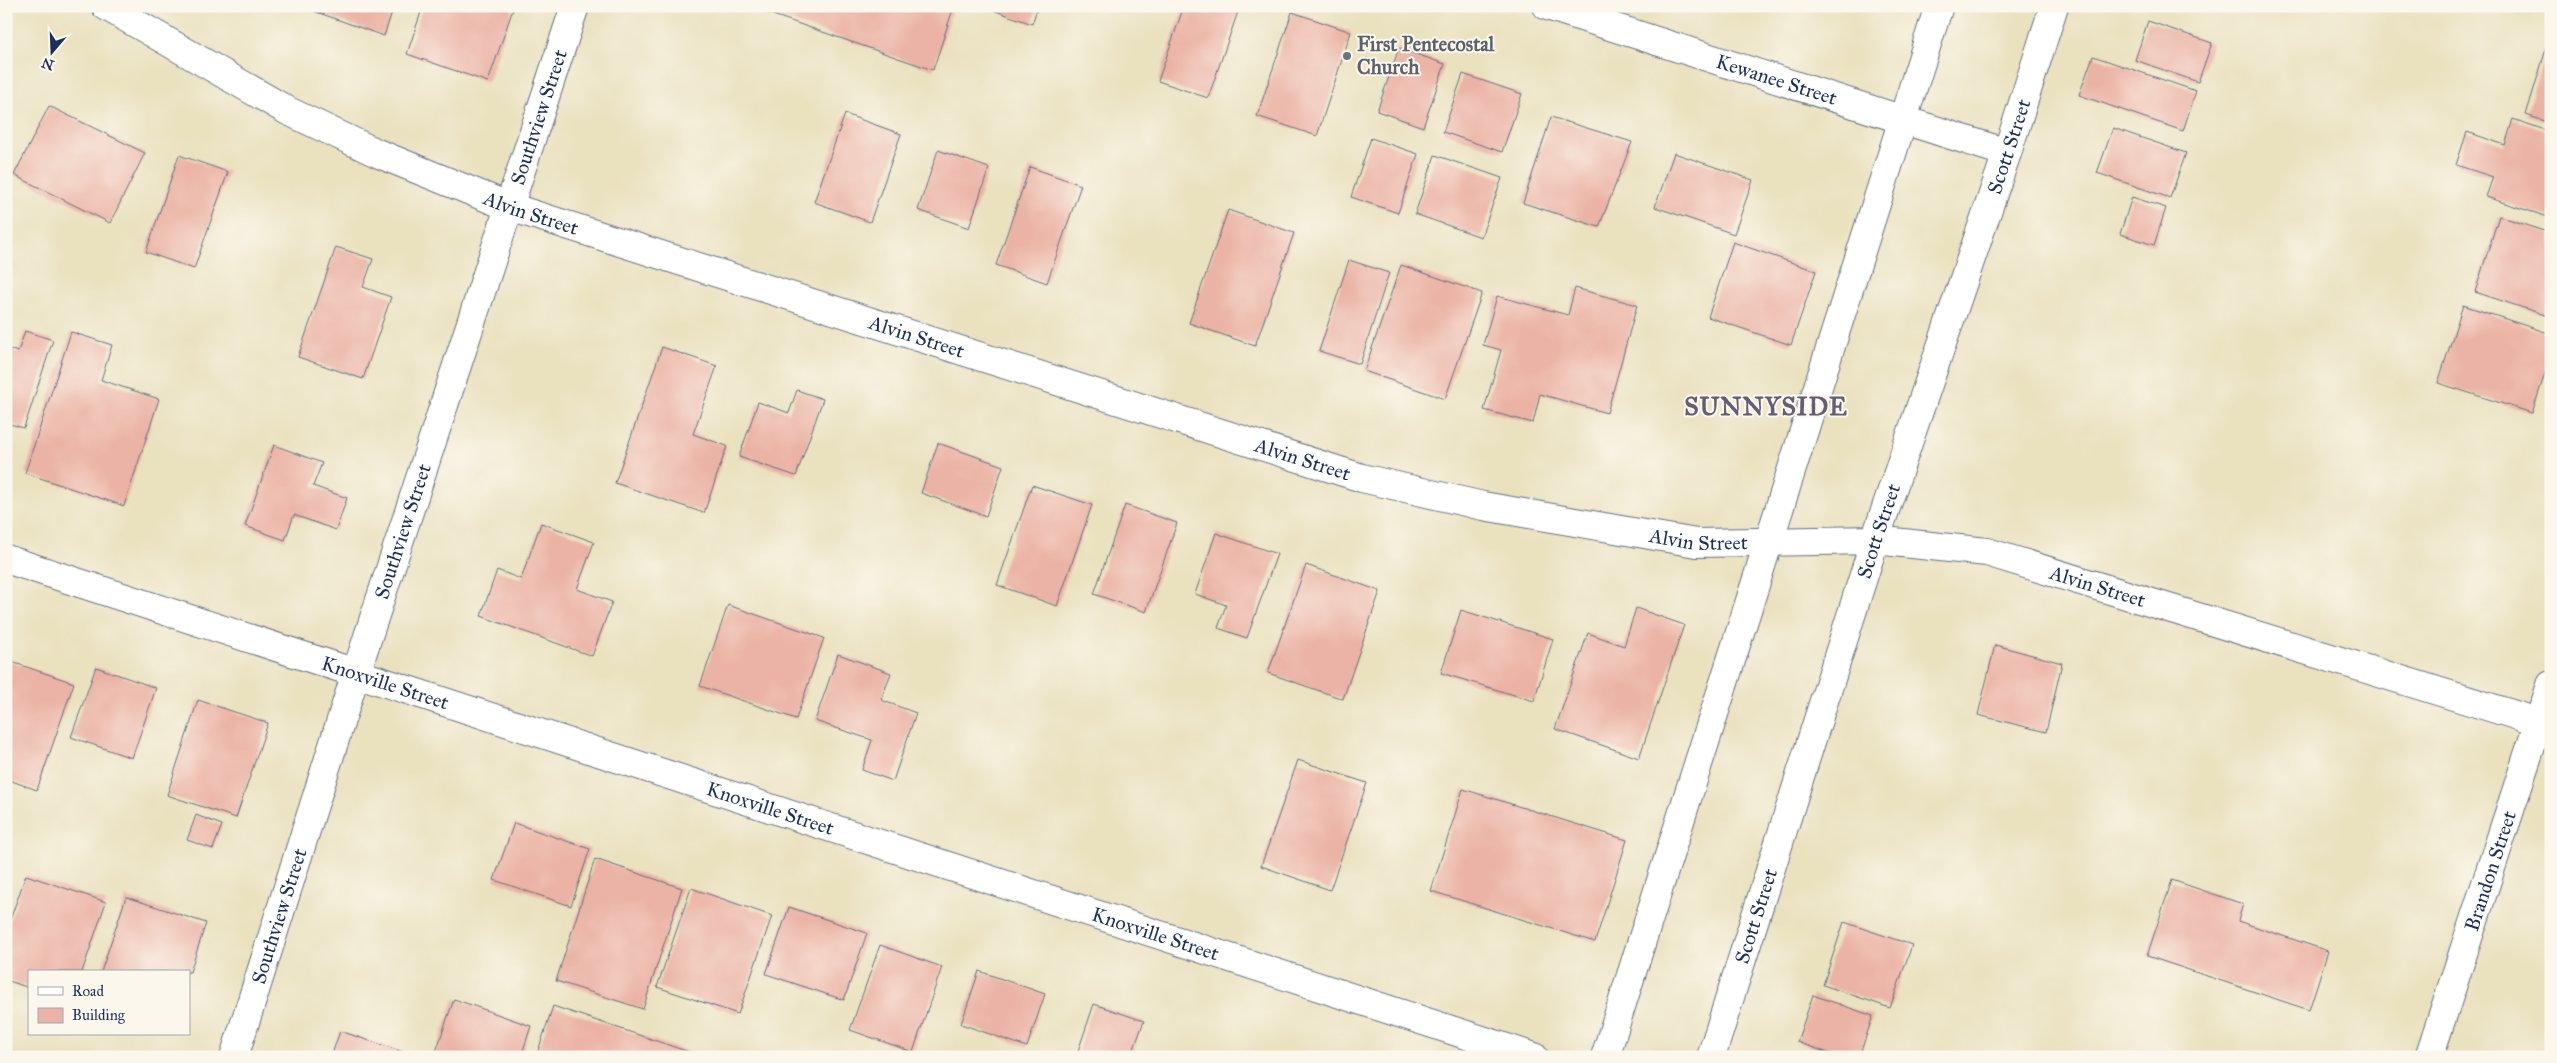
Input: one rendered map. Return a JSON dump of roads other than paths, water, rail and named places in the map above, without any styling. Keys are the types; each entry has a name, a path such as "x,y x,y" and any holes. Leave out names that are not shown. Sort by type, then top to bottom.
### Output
{"street":[{"name":"Alvin Street","path":"106,6 288,111 377,152 510,207 1362,478 1483,506 1696,543 1875,540 1987,552 2545,724"},
{"name":"Southview Street","path":"234,1057 356,673 575,6"},
{"name":"Kewanee Street","path":"1547,6 2007,153"},
{"path":"1604,1057 1770,542 1939,6"},
{"name":"Scott Street","path":"1711,1057 1875,540 2007,153 2054,6"},
{"name":"Knoxville Street","path":"6,559 1534,1057"},
{"name":"Brandon Street","path":"2429,1057 2545,724 2551,685"}],"place":[{"name":"First Pentecostal Church","path":"1347,56"}],"district":[{"name":"SUNNYSIDE","path":"1766,406"}]}
